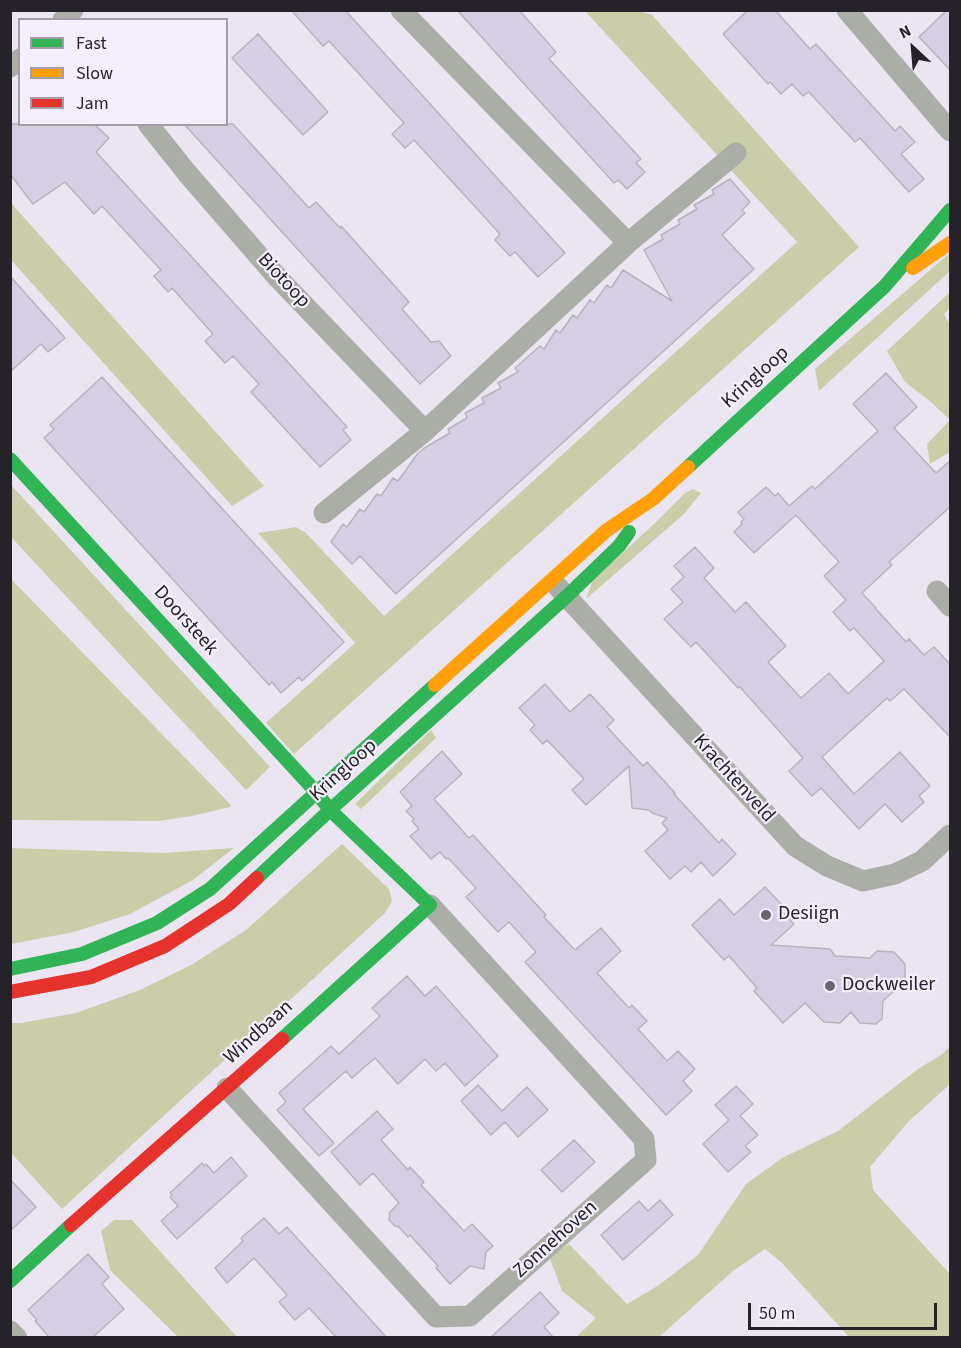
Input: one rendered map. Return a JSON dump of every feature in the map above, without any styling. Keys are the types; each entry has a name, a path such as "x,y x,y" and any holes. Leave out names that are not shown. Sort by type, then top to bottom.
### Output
{"street":[{"path":"400,10 628,243"},
{"path":"847,10 951,131"},
{"name":"Biotoop","path":"150,126 187,173 279,278 425,431"},
{"path":"324,513 425,431 628,243 736,153"},
{"name":"Kringloop","path":"10,969 82,954 157,923 210,889 607,530 653,499 885,286 951,210"},
{"name":"Kringloop","path":"885,286 951,243"},
{"name":"Doorsteek","path":"10,459 330,810"},
{"name":"Kringloop","path":"10,992 91,977 165,946 229,904 566,597 619,546 653,499"},
{"name":"Krachtenveld","path":"551,580 795,846 827,866 863,881 895,874 922,861 951,835"},
{"path":"330,810 430,904"},
{"name":"Zonnehoven","path":"227,1088 436,1317 470,1316 646,1160 644,1139 430,904"},
{"name":"Windbaan","path":"10,1281 430,904"},
{"path":"10,1331 17,1338"}],"green space":[{"path":"585,11 639,11 652,15 859,247 294,754 266,723 355,643 258,533 296,527 306,533 384,616 797,242"},
{"path":"10,203 264,486 232,506 11,260"},
{"path":"950,253 950,271 819,391 815,369"},
{"path":"950,292 950,308 944,314 950,322 950,420 905,382 887,351"},
{"path":"950,420 950,452 930,464 927,444"},
{"path":"11,485 270,767 246,790 11,537"},
{"path":"693,489 701,493 684,514 586,599 593,580 685,493"},
{"path":"10,578 231,805 230,807 159,821 11,820"},
{"path":"431,730 436,738 361,809 355,804"},
{"path":"342,844 389,889 392,901 385,913 62,1209 11,1153 11,1023 76,1013 140,990 193,964 246,930"},
{"path":"11,848 163,853 234,848 193,880 130,914 74,932 11,944"},
{"path":"950,1047 950,1084 908,1122 870,1167 873,1190 950,1274 950,1337 849,1337 781,1262 765,1249 733,1271 659,1337 576,1337 596,1318 562,1291 549,1256 569,1244 627,1304 659,1285 698,1255 746,1184 782,1158 838,1131"},
{"path":"114,1220 132,1220 237,1337 178,1337 110,1270 101,1231"}],"building":[{"path":"291,10 345,10 565,253 538,277 515,252 510,256 495,240 500,234 414,140 405,148 392,134 404,123 329,41 323,46"},
{"path":"457,10 519,10 556,52 549,59 641,159 636,163 645,172 627,189 618,180 614,183"},
{"path":"748,10 775,10 810,49 816,44 895,131 900,126 915,142 901,154 924,179 909,192 860,138 855,142 809,92 803,96 792,84 781,94 770,82 768,84 723,34"},
{"path":"947,10 951,10 951,71 919,37"},
{"path":"258,34 328,112 303,135 232,58"},
{"path":"10,124 18,124 18,126 96,126 109,138 96,152 347,427 343,430 351,440 320,467 251,392 259,384 233,356 225,363 205,341 213,334 172,288 168,292 154,276 161,270 102,206 94,214 65,182 33,204 10,174"},
{"path":"233,124 309,208 316,202 340,228 341,226 409,302 402,309 431,342 439,341 451,356 420,384 186,126"},
{"path":"730,179 750,202 742,210 745,213 722,235 754,269 396,594 360,556 352,564 331,542 343,524 347,527 360,509 364,512 377,494 381,496 393,478 398,481 418,453 450,433 448,429 467,418 465,413 484,403 482,398 501,388 498,383 518,372 515,368 540,346 544,349 556,330 560,333 573,315 577,318 590,300 594,303 607,285 611,288 623,270 672,301 644,250 663,239 661,235 680,224 678,220 697,209 694,205 714,194 712,190"},
{"path":"10,276 65,338 48,352 41,344 10,372"},
{"path":"886,373 917,407 894,428 936,473 951,460 951,506 889,562 892,565 862,593 906,642 909,639 924,655 934,647 951,665 951,738 904,689 890,701 887,698 822,757 854,794 900,752 930,786 919,796 924,802 902,822 885,804 859,829 821,788 812,796 789,771 803,758 740,687 738,688 696,642 691,647 664,619 683,602 671,589 684,577 674,566 695,547 714,568 704,578 735,612 746,602 786,646 768,662 801,698 829,673 848,694 884,661 854,628 850,631 833,612 846,600 824,576 839,562 796,515 754,553 734,532 744,519 738,512 766,487 775,496 778,493 789,506 812,486 815,489 878,431 853,404"},
{"path":"102,377 344,642 302,681 299,677 281,693 272,682 269,685 44,438 54,429 50,425"},
{"path":"545,684 570,712 590,694 614,720 607,727 643,766 647,762 719,843 722,839 736,854 713,876 701,862 691,872 685,866 670,879 645,851 668,830 662,823 667,818 649,810 632,808 629,766 586,805 572,790 584,779 547,740 543,744 530,730 535,725 519,708"},
{"path":"442,751 462,774 434,799 469,838 473,835 575,950 601,928 621,951 597,973 629,1008 632,1005 647,1021 638,1029 667,1061 678,1051 695,1069 683,1081 692,1091 666,1115 525,962 536,952 509,922 498,932 466,897 476,888 448,858 446,859 440,852 431,859 410,836 419,829 412,821 414,819 406,811 412,806 400,792"},
{"path":"765,887 783,906 780,909 794,924 771,945 830,949 835,956 870,958 877,951 894,952 905,964 905,981 883,1001 882,1019 876,1024 860,1023 851,1012 840,1023 824,1022 805,1003 783,1023 754,991 757,988 729,956 724,960 692,925 720,899 734,915"},
{"path":"407,976 425,996 436,986 498,1056 465,1086 445,1063 436,1071 425,1059 398,1084 375,1058 352,1078 346,1071 303,1109 334,1143 319,1156 277,1110 286,1102 279,1093 331,1046 339,1054 380,1016 372,1008"},
{"path":"478,1085 502,1111 527,1087 548,1110 518,1137 505,1122 491,1135 461,1101"},
{"path":"736,1086 753,1104 740,1116 758,1135 745,1146 751,1152 728,1172 703,1144 729,1120 715,1105"},
{"path":"377,1111 393,1129 381,1140 408,1170 410,1167 424,1182 421,1185 464,1231 472,1224 493,1246 486,1252 484,1269 470,1266 450,1284 436,1268 438,1266 410,1235 408,1237 389,1220 390,1212 399,1203 373,1173 360,1185 331,1152"},
{"path":"574,1140 595,1162 562,1192 541,1170"},
{"path":"231,1157 247,1176 177,1239 161,1221 178,1206 170,1197 172,1195 170,1193 202,1163 214,1173"},
{"path":"10,1179 36,1207 10,1231"},
{"path":"660,1200 673,1215 623,1260 601,1235 639,1201 648,1211"},
{"path":"264,1218 279,1234 287,1227 387,1338 337,1338 309,1308 295,1320 279,1302 287,1295 254,1258 227,1283 215,1268 243,1241 241,1238"},
{"path":"88,1254 109,1277 102,1284 124,1309 92,1338 50,1338 28,1310"},
{"path":"540,1292 559,1313 544,1327 554,1338 490,1338"}],"traffic: fast":[{"path":"688,467 885,286 950,210"},
{"path":"10,459 317,793 330,810 430,905 282,1039"},
{"path":"257,878 566,597 619,546 629,532"},
{"path":"10,969 82,954 157,923 210,889 435,685"},
{"path":"10,1281 71,1225"}],"traffic: slow":[{"path":"913,268 950,243"},
{"path":"435,685 607,530 653,499 688,467"}],"traffic: jam":[{"path":"10,992 91,977 165,946 229,904 257,878"},
{"path":"71,1225 282,1039"}],"place":[{"name":"Desiign","path":"766,915"},
{"name":"Dockweiler","path":"830,986"}]}
